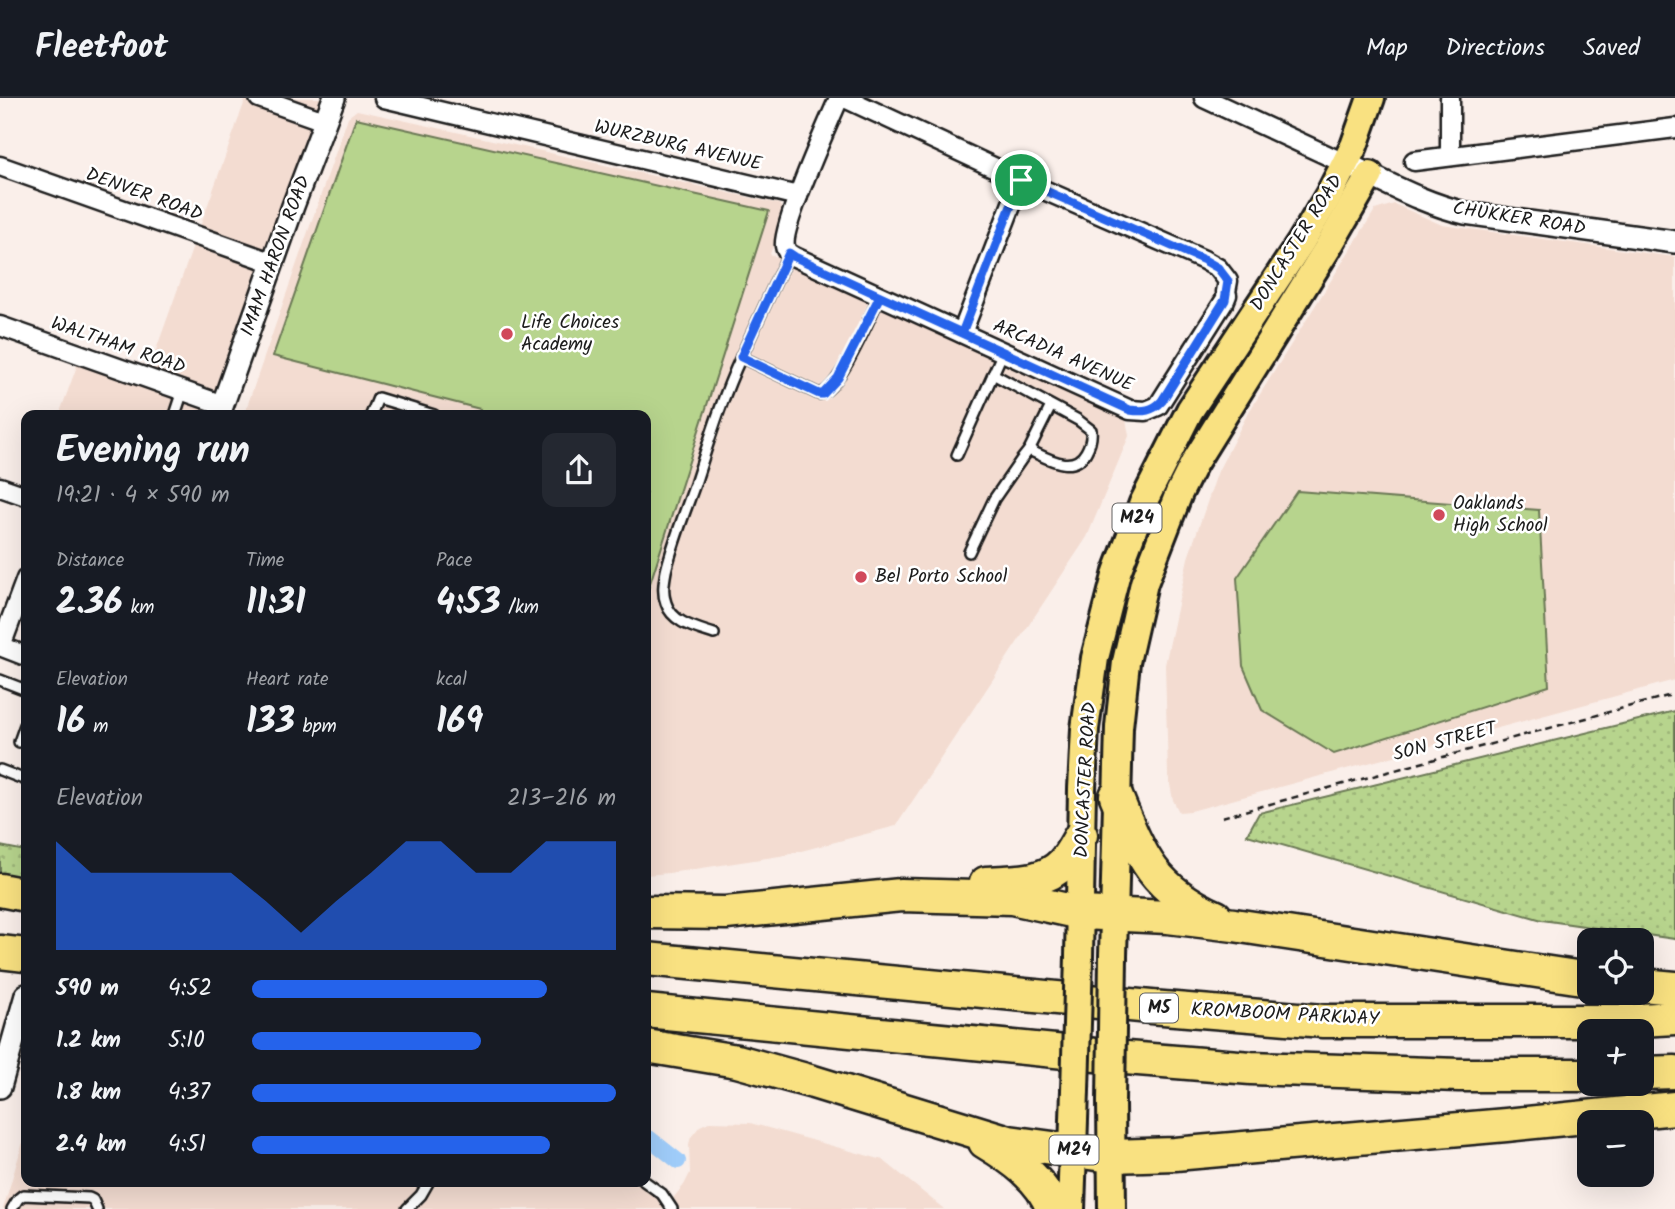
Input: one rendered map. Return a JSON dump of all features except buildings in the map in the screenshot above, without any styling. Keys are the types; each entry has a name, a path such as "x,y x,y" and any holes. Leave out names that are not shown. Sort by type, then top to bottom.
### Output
{"highway":[{"path":"1116,796 1140,853 1155,874 1171,891 1189,903 1234,925"},
{"path":"651,912 726,913 901,895 1044,876 1065,862 1081,835"},
{"path":"0,889 21,891"},
{"path":"901,895 1012,898 1081,913 1168,917 1234,925 1577,977"},
{"path":"0,952 21,954"},
{"name":"KROMBOOM PARKWAY","path":"651,959 1323,1021 1622,1021 1675,1018"},
{"path":"1654,986 1675,988"},
{"path":"651,1011 1251,1068 1459,1075 1577,1075"},
{"path":"651,1047 737,1061 1009,1142 1111,1156 1175,1154 1675,1108"},
{"path":"1654,1073 1675,1072"},
{"path":"956,1126 1013,1161 1036,1182 1052,1209"}],"main road":[{"name":"M24","path":"1346,164 1371,98"},
{"name":"DONCASTER ROAD","path":"1071,1209 1085,729 1095,658 1117,572 1143,503 1190,410 1301,242 1346,164"},
{"name":"DONCASTER ROAD","path":"1112,1209 1113,914 1119,727 1126,662 1144,583 1165,525 1194,463 1370,175"}],"street":[{"path":"259,98 324,121"},
{"name":"IMAM HARON ROAD","path":"221,410 334,98"},
{"name":"WURZBURG AVENUE","path":"384,98 798,196"},
{"path":"787,246 798,196 839,98"},
{"name":"ARCADIA AVENUE","path":"787,246 880,296 1138,412 1158,406 1227,295 1228,281 1218,268 1204,260 1021,180 845,98"},
{"path":"1204,98 1346,164"},
{"path":"1450,98 1450,156"},
{"path":"1414,161 1675,128"},
{"name":"CHUKKER ROAD","path":"1346,164 1443,208 1675,242"},
{"name":"DENVER ROAD","path":"0,166 274,263"},
{"path":"962,333 1021,180"},
{"name":"WALTHAM ROAD","path":"0,326 183,391 221,410"},
{"path":"0,487 21,494"},
{"path":"21,592 0,647 21,654"},
{"path":"0,1087 21,1011"}],"lane":[{"path":"714,634 687,625 668,609 663,587 666,571 730,380 787,246"},
{"path":"741,357 823,394 838,378 854,351 880,296"},
{"path":"957,455 1003,352"},
{"path":"993,374 1078,420 1091,430 1091,442 1084,455 1075,463 1060,463 1029,450"},
{"path":"177,410 183,391"},
{"path":"373,410 378,398 418,410"},
{"path":"969,552 995,499 1029,450 1051,406"},
{"path":"0,680 21,688"},
{"path":"19,742 21,736"},
{"path":"0,770 21,778"},
{"path":"651,1186 662,1194 672,1209"},
{"path":"407,1209 426,1187"},
{"path":"12,1209 23,1195 89,1198 97,1209"}],"path":[{"name":"SON STREET","path":"1222,817 1675,694"}],"shaded area":[{"path":"246,98 334,98 221,410 61,410 81,355 146,378"},
{"path":"357,110 779,204 785,213 770,254 1126,419 1129,436 1087,537 896,826 786,855 651,875 651,410 246,410 348,117"},
{"name":"Oaklands High School","path":"1394,204 1442,225 1675,257 1675,680 1191,811 1179,812 1173,800 1168,774 1165,665 1188,558 1218,471 1247,415 1375,210"},
{"path":"709,1122 750,1123 883,1160 944,1209 3,1209 21,1149 21,1187 651,1187 669,1203 690,1173 689,1144 700,1126"}],"green space":[{"name":"Life Choices Academy","path":"356,118 769,211 651,580 651,410 480,410 273,356"},
{"path":"1297,491 1539,510 1549,686 1334,754 1262,710 1243,666 1237,578"},
{"path":"1675,711 1675,939 1654,936 1654,928 1598,928 1542,920 1247,835 1259,813"},
{"path":"0,846 21,850 21,878 0,876"}],"waterway":[{"path":"651,1140 678,1161"}],"place":[{"name":"Life Choices Academy","path":"507,334"},
{"name":"Oaklands High School","path":"1439,515"},
{"name":"Bel Porto School","path":"861,577"}],"route":[{"path":"1021,180 962,333 880,296 838,378 823,394 741,357 789,253 795,257 962,333 1130,410 1138,412 1154,409 1162,401 1225,300 1228,281 1218,268 1204,260 1021,180"}]}
